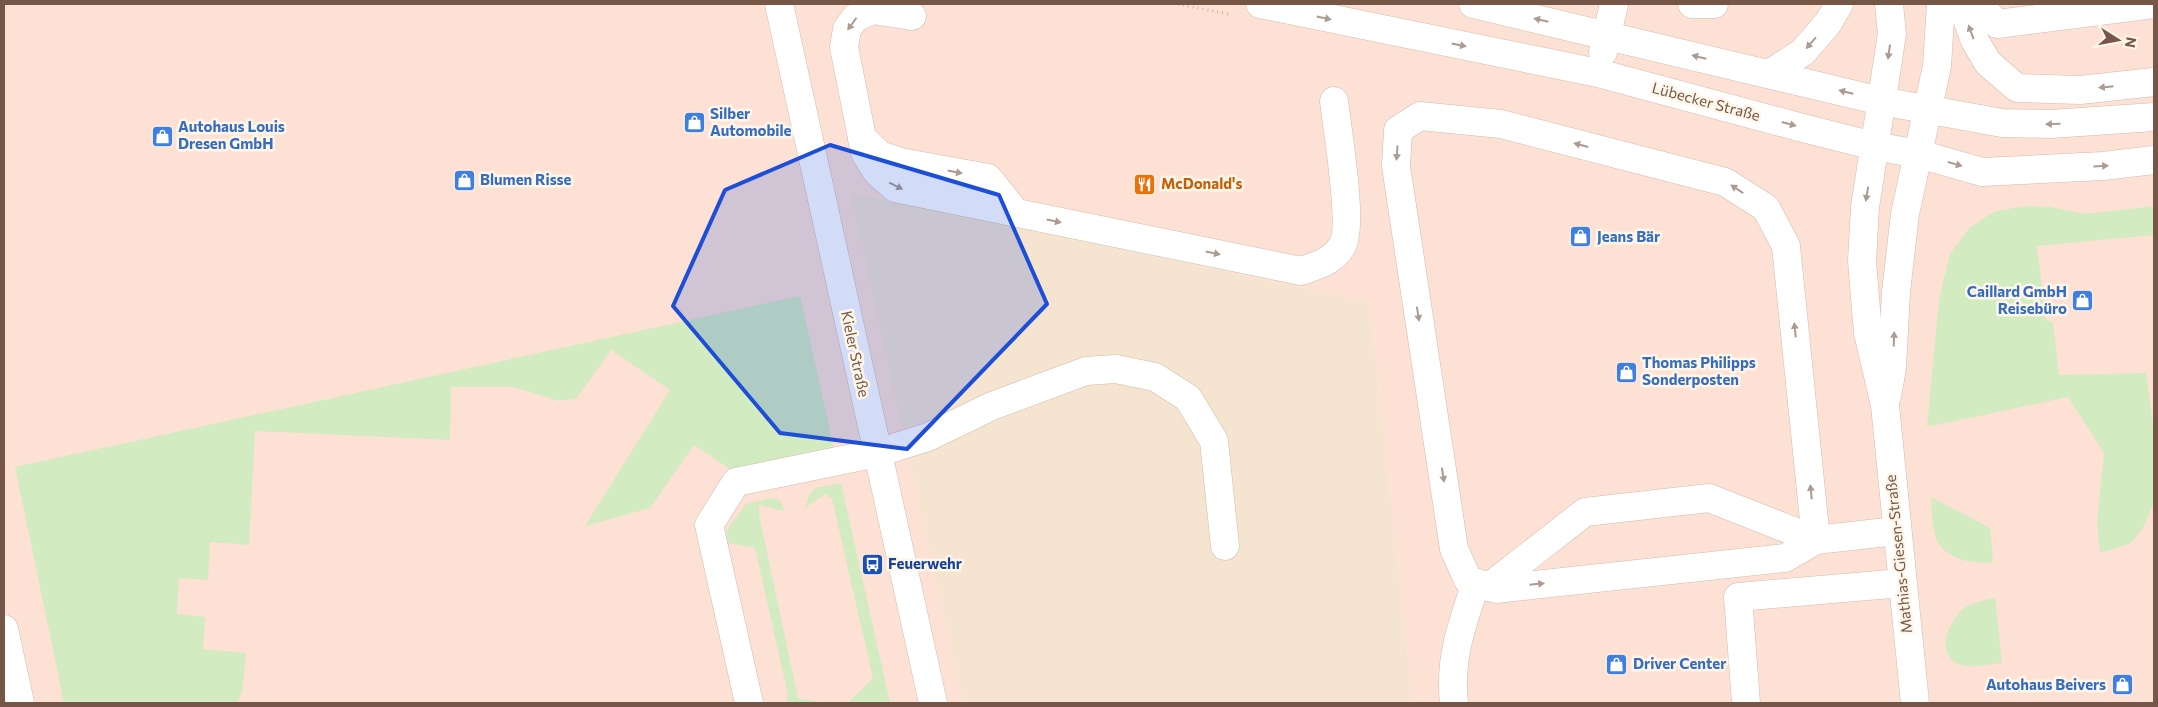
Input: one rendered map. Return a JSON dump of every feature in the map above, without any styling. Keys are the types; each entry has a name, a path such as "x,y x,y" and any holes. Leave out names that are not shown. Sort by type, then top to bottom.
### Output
{"street":[{"name":"Kieler Straße","path":"779,4 933,703"},
{"name":"Lübecker Straße","path":"1260,4 1598,73 1874,146 1919,154 1982,172 2103,166 2154,160"},
{"path":"1473,4 1881,101 2002,123 2051,124 2154,117"},
{"path":"1598,73 1614,4"},
{"path":"1692,4 1714,4"},
{"path":"1769,74 1803,52 1828,23 1839,4"},
{"name":"Mathias-Giesen-Straße","path":"1889,4 1892,34 1864,216 1862,261 1868,333 1885,405 1896,531 1915,703"},
{"name":"Mathias-Giesen-Straße","path":"1885,405 1892,368 1896,292 1905,214 1937,66 1941,4"},
{"path":"1962,4 1975,41 1988,63 2017,88 2080,90 2154,82"},
{"path":"1979,4 1997,24 2085,8 2154,4"},
{"path":"912,16 872,10 855,18 847,29 844,47 865,153 877,172 895,188 1301,271 1329,262 1344,245 1347,211 1334,101"},
{"path":"1816,540 1786,246 1766,208 1726,182 1501,124 1420,116 1398,130 1396,166 1454,549 1468,580 1496,589 1785,558 1816,540 1896,531"},
{"path":"749,703 709,524 736,482 878,454 928,437 992,406 1086,371 1116,370 1155,377 1188,398 1214,441 1225,546"},
{"path":"1454,703 1452,684 1457,640 1482,585 1586,512 1709,498 1816,540"},
{"path":"1746,703 1738,597 1902,583"},
{"path":"4,629 20,703"}],"highlighted area":[{"path":"830,145 999,195 1047,304 907,449 780,433 673,306 725,190"}],"shaded area":[{"path":"4,4 2154,4 2154,703 1413,703 1370,302 851,192 963,703 4,703"},
{"path":"850,192 1370,302 1413,703 963,703"}],"green space":[{"path":"2024,206 2050,207 2085,214 2154,206 2154,235 2037,246 2046,320 2053,323 2059,375 2146,373 2154,432 2154,502 2143,528 2130,544 2100,553 2097,522 2104,453 2068,397 1927,427 1939,299 1950,254 1969,228 1993,212"},
{"path":"800,296 835,453 734,472 694,445 650,508 585,526 670,390 611,350 576,399 559,401 514,387 451,387 450,440 255,431 249,545 210,542 208,580 179,578 177,614 205,617 203,649 246,653 242,693 236,703 64,703 15,467"},
{"path":"841,483 890,703 851,703 850,701 873,678 832,499 825,494 805,508 809,495 815,488"},
{"path":"1931,497 1990,528 1993,562 1971,562 1956,558 1944,550 1936,539 1932,521"},
{"path":"772,498 781,501 784,511 759,505 759,515 798,698 824,703 786,703 788,695 755,548 728,543 726,531 746,504"},
{"path":"1995,598 2002,663 1967,666 1956,663 1946,651 1947,635 1950,626 1960,612 1969,605"}],"place":[{"name":"Silber Automobile","path":"694,123"},
{"name":"Autohaus Louis Dresen GmbH","path":"162,136"},
{"name":"Blumen Risse","path":"464,180"},
{"name":"McDonald's","path":"1145,184"},
{"name":"Jeans Bär","path":"1581,237"},
{"name":"Caillard GmbH Reisebüro","path":"2083,301"},
{"name":"Thomas Philipps Sonderposten","path":"1626,372"},
{"name":"Feuerwehr","path":"872,564"},
{"name":"Driver Center","path":"1617,664"},
{"name":"Autohaus Beivers","path":"2122,685"}]}
